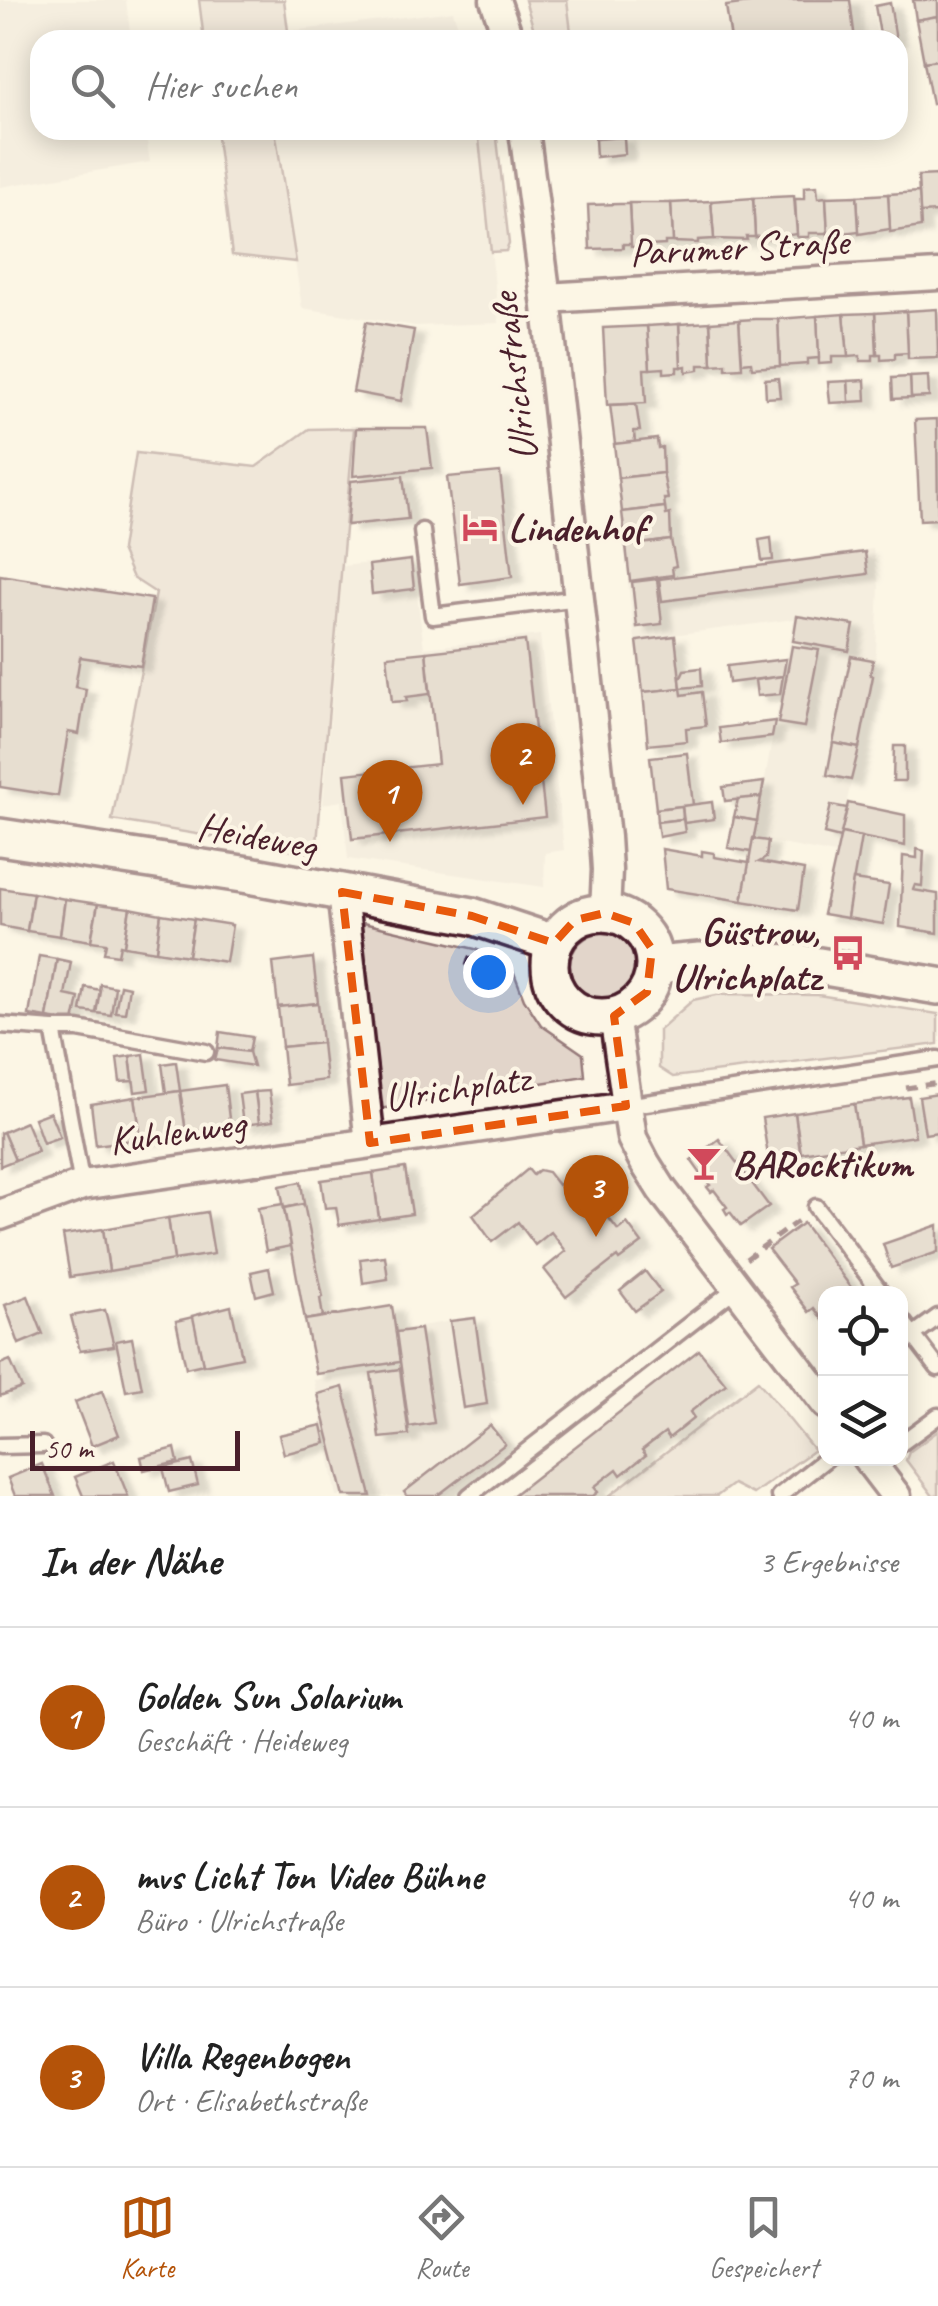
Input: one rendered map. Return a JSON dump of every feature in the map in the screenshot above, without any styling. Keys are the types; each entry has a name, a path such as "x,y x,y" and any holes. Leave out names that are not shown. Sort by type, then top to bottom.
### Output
{"street":[{"path":"496,0 506,30"},
{"name":"Ulrichstraße","path":"525,140 605,837 605,912"},
{"name":"Parumer Straße","path":"546,298 938,275"},
{"name":"Heideweg","path":"0,838 250,875 472,916 554,944"},
{"name":"Ulrichplatz","path":"342,892 370,1143 626,1106"},
{"path":"605,912 620,915 646,934 655,964 648,992 639,1003 627,1012 597,1018 581,1014 557,992 550,960 563,930 589,914 605,912"},
{"path":"655,964 801,962 938,986"},
{"path":"614,1016 632,1138 644,1164 740,1275 818,1392"},
{"name":"Kuhlenweg","path":"0,1215 82,1185 370,1143"},
{"path":"877,1466 896,1496"}],"lane":[{"path":"422,532 433,616 578,598"},
{"path":"0,1025 78,1030 206,1052"},
{"path":"53,1029 82,1185"},
{"name":"Ulrichplatz","path":"626,1106 938,1059"},
{"path":"816,1208 876,1286"},
{"path":"469,1496 740,1275"},
{"path":"914,1335 938,1317"},
{"path":"908,1328 938,1368"},
{"path":"908,1438 938,1416"},
{"path":"0,1446 43,1445"},
{"path":"779,1496 818,1465"}],"path":[{"path":"467,966 474,942"},
{"path":"740,1275 816,1208"}],"highlighted area":[{"path":"342,892 472,916 554,943 575,920 605,913 634,923 652,949 647,992 614,1016 626,1106 370,1143"}],"shaded area":[{"path":"0,0 126,0 130,30 30,30 30,140 147,140 150,162 0,187"},
{"path":"199,0 284,0 288,30 203,30"},
{"path":"525,0 567,0 571,30 534,30"},
{"path":"567,0 872,0 876,30 571,30"},
{"path":"453,11 459,30 300,30"},
{"path":"217,140 277,140 296,262 232,255"},
{"path":"277,140 479,140 499,323 415,326 302,308"},
{"path":"479,140 497,140 509,244 506,251 491,252"},
{"path":"354,428 316,854 112,820 156,593 133,578 121,550 136,453 256,467 309,429"},
{"path":"873,549 879,586 875,675 835,854 754,839 794,619 635,640 628,582"},
{"path":"412,558 424,648 540,635 564,850 545,853 544,887 348,859 342,801 323,804 343,566"},
{"path":"363,923 475,949 511,965 524,999 541,1025 583,1054 585,1076 379,1109 360,932"},
{"path":"603,933 626,943 636,966 626,989 603,999 580,989 570,966 580,943"},
{"path":"721,994 818,995 938,1014 938,1044 673,1077 659,1068 659,1030 693,1000"},
{"path":"477,1317 491,1419 511,1445 444,1496 337,1496 314,1380 399,1367 396,1330"},
{"path":"758,1381 814,1450 753,1494 733,1484 717,1496 609,1496"},
{"path":"938,1431 938,1496 933,1496 908,1463 909,1452"}],"building":[{"path":"772,0 850,0 854,30 730,30 726,6"},
{"path":"913,0 938,0 938,16 916,20"},
{"path":"890,3 894,30 879,30 875,6"},
{"path":"938,16 938,60 924,62 916,20"},
{"path":"938,60 938,103 932,104 924,62"},
{"path":"595,140 624,140 625,154 596,157"},
{"path":"938,175 938,212 920,213 918,176"},
{"path":"817,186 818,198 826,197 828,233 797,237 795,199 804,199 804,187"},
{"path":"919,192 921,227 890,232 888,194"},
{"path":"888,194 890,229 859,234 857,196"},
{"path":"794,196 797,234 755,237 753,198"},
{"path":"857,196 859,231 828,235 826,197"},
{"path":"753,198 755,237 714,239 711,201"},
{"path":"711,201 714,239 673,242 671,203"},
{"path":"629,203 671,203 673,242 631,247"},
{"path":"629,204 631,244 623,244 623,248 590,249 588,205"},
{"path":"937,309 938,358 908,359 906,311"},
{"path":"906,311 908,353 881,360 881,355 877,355 875,313"},
{"path":"875,313 877,355 873,355 873,361 848,357 844,314"},
{"path":"844,314 848,357 832,357 832,363 819,364 817,316"},
{"path":"817,316 819,358 807,359 807,364 780,366 778,319"},
{"path":"778,319 780,366 752,368 751,362 742,363 739,320"},
{"path":"739,320 742,368 712,365 710,322"},
{"path":"366,322 414,330 401,401 353,392"},
{"path":"710,322 712,365 699,365 699,370 686,372 686,366 681,367 679,324"},
{"path":"679,324 681,367 677,367 677,372 664,373 664,368 650,369 647,326"},
{"path":"647,326 650,369 644,369 646,403 607,405 603,328"},
{"path":"928,376 929,397 911,398 910,377"},
{"path":"910,377 911,398 893,399 892,378"},
{"path":"778,378 780,397 766,398 765,379"},
{"path":"865,380 866,401 849,402 848,381"},
{"path":"848,381 849,402 830,403 828,382"},
{"path":"636,404 640,431 634,431 635,442 615,444 610,405"},
{"path":"937,419 938,519 920,520 915,420"},
{"path":"356,428 427,428 432,468 353,476"},
{"path":"657,439 658,448 662,447 663,473 618,478 614,444"},
{"name":"Lindenhof","path":"500,472 512,577 460,584 447,477"},
{"path":"663,473 668,499 664,499 665,507 622,512 618,478"},
{"path":"403,476 408,519 347,525 351,481"},
{"path":"665,507 666,515 670,514 671,540 626,546 622,512"},
{"path":"771,538 773,560 762,561 759,540"},
{"path":"671,540 676,566 672,567 673,575 630,581 626,546"},
{"path":"865,552 868,574 662,601 659,579"},
{"path":"411,560 414,589 372,594 369,565"},
{"path":"0,575 152,599 141,666 80,657 75,687 86,689 79,734 68,732 58,796 0,787"},
{"path":"657,579 662,624 637,627 632,582"},
{"path":"797,616 854,625 849,651 793,641"},
{"path":"675,636 681,688 643,692 637,641"},
{"path":"525,641 545,817 352,839 345,774 438,764 426,652"},
{"path":"792,646 819,650 804,727 778,723"},
{"path":"426,652 430,694 392,702 387,656"},
{"path":"851,656 873,660 859,748 833,743"},
{"path":"786,659 783,676 729,683 727,666"},
{"path":"701,668 702,686 681,688 684,670"},
{"path":"783,676 780,694 757,696 755,680"},
{"path":"681,688 682,695 702,692 706,726 686,728 687,741 648,745 643,692"},
{"path":"775,721 772,737 721,743 719,728"},
{"path":"833,743 859,748 851,780 827,775"},
{"path":"894,746 905,746 905,781 893,781"},
{"path":"687,753 693,805 656,809 650,757"},
{"path":"764,782 761,797 725,801 723,787"},
{"path":"761,797 757,821 734,817 738,799"},
{"path":"712,802 714,819 684,823 682,806"},
{"path":"848,803 905,815 905,846 841,833"},
{"path":"831,805 847,808 840,838 824,834"},
{"path":"682,806 683,819 657,822 656,809"},
{"path":"734,817 757,821 751,852 728,848"},
{"path":"683,819 685,832 659,837 657,822"},
{"path":"841,833 861,837 847,918 823,914"},
{"path":"753,839 768,841 766,858 759,862 804,870 798,910 742,901"},
{"path":"662,849 702,856 702,851 749,863 742,901 666,889"},
{"path":"917,849 924,851 922,886 915,885 913,890 938,894 938,933 900,927 903,856 917,858"},
{"path":"853,880 889,885 883,924 847,918"},
{"path":"0,888 33,893 27,931 0,926"},
{"path":"33,893 65,899 60,936 27,931"},
{"path":"65,899 98,904 91,941 60,936"},
{"path":"98,904 130,908 124,946 120,945 118,955 104,953 106,943 91,941"},
{"path":"130,908 161,914 156,951 124,946"},
{"path":"161,914 194,919 188,956 156,951"},
{"path":"194,919 232,925 226,962 188,956"},
{"path":"39,956 57,959 47,1018 29,1015"},
{"path":"313,958 318,1003 278,1007 273,963"},
{"path":"57,959 71,962 65,995 79,998 74,1022 47,1018"},
{"path":"100,984 115,987 111,1015 96,1013"},
{"path":"120,985 129,987 125,1013 115,1012"},
{"path":"85,987 100,990 96,1013 81,1011"},
{"path":"318,1003 322,1043 282,1047 278,1007"},
{"path":"220,1032 252,1037 249,1052 218,1048"},
{"path":"322,1043 326,1080 286,1085 282,1047"},
{"path":"218,1048 249,1052 253,1066 215,1060"},
{"path":"144,1054 149,1090 135,1092 130,1056"},
{"path":"130,1056 133,1081 120,1082 117,1058"},
{"path":"176,1062 180,1091 166,1093 162,1064"},
{"path":"225,1085 230,1127 186,1133 180,1091"},
{"path":"180,1091 186,1133 141,1139 135,1097"},
{"path":"269,1091 273,1121 259,1123 255,1092"},
{"path":"255,1092 259,1123 243,1125 239,1094"},
{"path":"938,1094 938,1132 925,1134 919,1097"},
{"path":"135,1097 141,1139 96,1145 91,1104"},
{"path":"909,1097 915,1136 860,1144 854,1104"},
{"path":"854,1104 860,1144 801,1153 795,1113"},
{"path":"50,1112 60,1137 43,1143 34,1118"},
{"path":"795,1113 800,1152 781,1153 782,1161 769,1162 762,1118"},
{"path":"26,1122 38,1151 15,1160 3,1132"},
{"path":"3,1132 15,1160 0,1166 0,1133"},
{"path":"719,1139 769,1206 741,1226 730,1212 727,1214 727,1207 707,1187 710,1185 705,1179 702,1181 691,1160"},
{"path":"405,1168 412,1214 379,1219 373,1173"},
{"path":"528,1169 533,1175 539,1170 548,1172 558,1185 574,1173 618,1230 627,1223 642,1243 619,1260 617,1257 566,1297 544,1269 566,1251 551,1232 535,1245 518,1222 492,1242 473,1215"},
{"path":"373,1173 379,1219 339,1225 336,1207 325,1208 321,1180"},
{"path":"301,1182 304,1204 284,1208 280,1186"},
{"path":"283,1204 291,1246 266,1251 258,1208"},
{"path":"304,1204 323,1297 323,1317 305,1320 284,1208"},
{"path":"207,1212 214,1254 174,1260 168,1218"},
{"path":"168,1218 174,1260 109,1271 103,1229"},
{"path":"803,1223 850,1286 818,1286 818,1313 814,1308 809,1312 790,1287 795,1284 768,1249"},
{"path":"938,1225 938,1252 891,1268 883,1244"},
{"path":"103,1229 109,1271 70,1277 63,1235"},
{"path":"385,1256 388,1279 363,1283 360,1259"},
{"path":"269,1268 274,1291 256,1296 251,1272"},
{"path":"645,1271 661,1292 635,1311 620,1291"},
{"path":"28,1296 43,1334 19,1344 5,1305"},
{"path":"231,1306 242,1357 203,1365 192,1316"},
{"path":"392,1306 400,1362 316,1374 305,1320"},
{"path":"105,1310 114,1346 80,1351 71,1316"},
{"path":"193,1317 203,1364 186,1368 176,1321"},
{"path":"475,1318 487,1404 463,1408 450,1321"},
{"path":"420,1329 434,1423 409,1427 396,1332"},
{"path":"132,1338 142,1388 126,1391 116,1341"},
{"path":"699,1350 726,1384 690,1412 694,1418 669,1438 665,1432 642,1450 646,1455 621,1475 617,1469 594,1487 598,1492 593,1496 512,1496"},
{"path":"10,1360 22,1388 0,1396 0,1364"},
{"path":"400,1369 409,1435 380,1438 371,1373"},
{"path":"343,1387 371,1496 344,1496 318,1394"},
{"path":"102,1391 119,1435 92,1446 75,1402"},
{"path":"322,1425 326,1443 284,1454 279,1435"},
{"path":"490,1425 505,1444 437,1496 407,1496 404,1492"},
{"path":"175,1448 178,1462 144,1470 141,1457"},
{"path":"114,1461 128,1496 83,1496 75,1477"},
{"path":"192,1461 198,1485 169,1492 163,1468"},
{"path":"42,1464 55,1496 15,1496 8,1478"}],"place":[{"name":"Lindenhof","path":"480,527"},
{"name":"mvs Licht Ton Video Bühne","path":"523,805"},
{"name":"Golden Sun Solarium","path":"390,842"},
{"name":"Güstrow, Ulrichplatz","path":"848,953"},
{"name":"BARocktikum","path":"704,1163"},
{"name":"Villa Regenbogen","path":"596,1237"}]}
